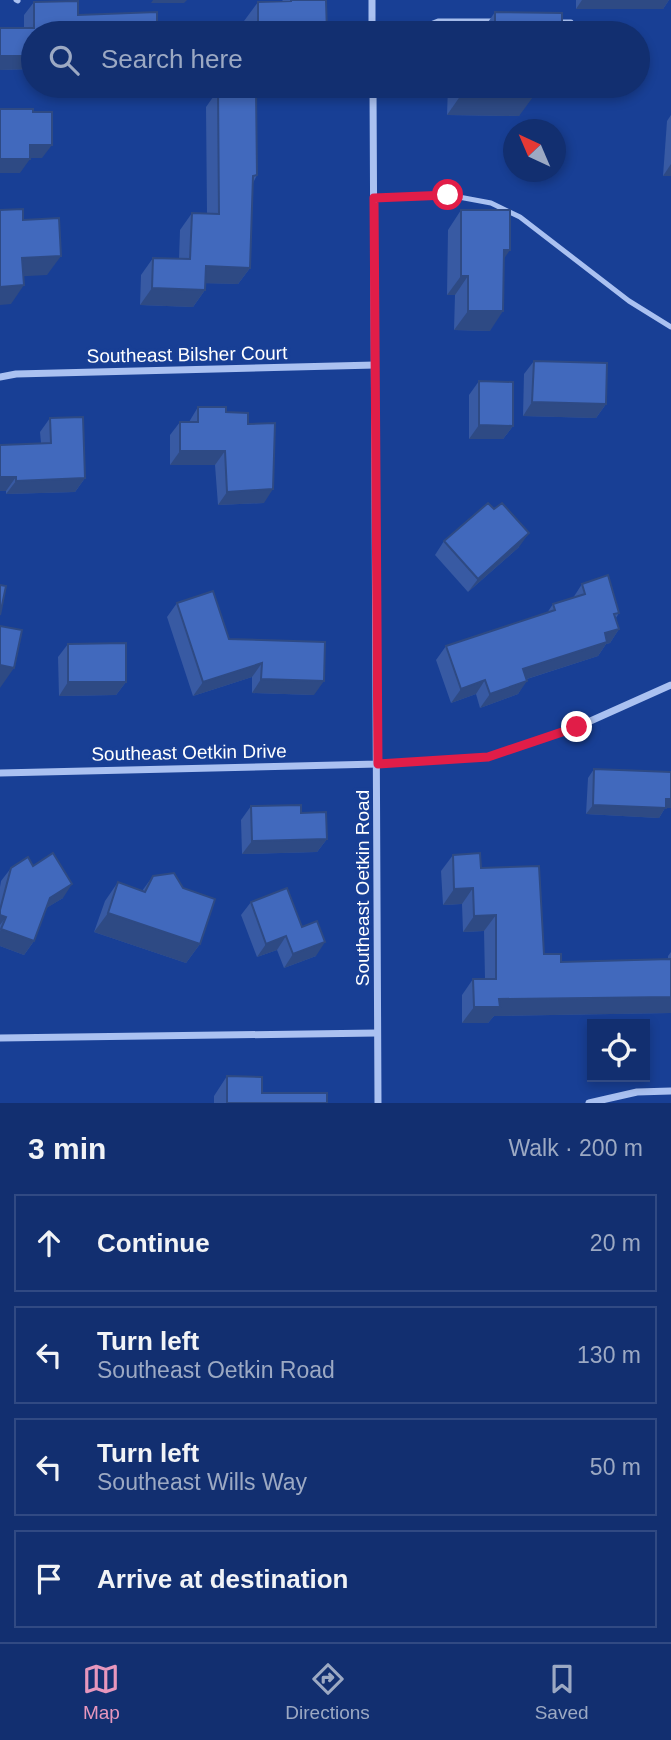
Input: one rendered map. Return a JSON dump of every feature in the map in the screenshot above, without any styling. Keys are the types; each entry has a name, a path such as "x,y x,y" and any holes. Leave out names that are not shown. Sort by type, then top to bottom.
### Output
{"street":[{"path":"372,0 372,21"},
{"name":"Southeast Oetkin Road","path":"373,98 378,1103"},
{"name":"Southeast Bilsher Court","path":"0,377 16,374 375,365"},
{"name":"Southeast Oetkin Drive","path":"0,773 378,764 488,757 519,749 577,727 671,685"},
{"path":"0,1038 377,1033"},
{"path":"589,1103 637,1092 671,1091"}],"lane":[{"path":"438,21 504,21"},
{"path":"374,198 448,195 491,203 520,217 629,301 671,327"}],"building":[{"path":"326,0 327,21 258,21 258,2"},
{"path":"78,1 78,15 157,12 157,21 34,21 34,2"},
{"path":"495,12 562,13 562,21 495,21"},
{"path":"0,28 21,28 21,56 0,56"},
{"path":"218,98 256,98 257,175 253,176 250,268 206,266 205,290 152,288 153,258 190,259 192,213 219,214"},
{"path":"0,109 52,112 52,145 30,145 30,159 0,159"},
{"path":"23,209 23,220 59,218 61,256 22,258 24,285 0,287 0,210"},
{"path":"461,210 510,210 510,250 504,250 503,311 468,311 468,276 461,276"},
{"path":"534,361 607,363 606,404 532,402"},
{"path":"479,381 513,382 513,426 479,425"},
{"path":"198,407 226,407 226,412 248,413 248,424 275,423 273,489 227,492 225,451 180,451 180,422 198,422"},
{"path":"83,417 85,478 16,481 16,477 0,477 0,445 51,443 50,418"},
{"path":"488,503 494,509 502,503 529,533 478,579 444,541"},
{"path":"608,575 619,613 614,614 619,629 605,633 607,642 523,669 527,681 490,694 485,680 461,689 446,646 555,610 553,604 585,594 582,584"},
{"path":"0,585 6,586 0,615"},
{"path":"213,591 229,639 325,642 324,681 261,679 262,663 203,682 177,603"},
{"path":"0,626 22,630 14,668 0,665"},
{"path":"126,643 126,682 68,682 68,644"},
{"path":"594,769 671,772 671,799 666,799 666,808 593,805"},
{"path":"301,805 301,813 326,812 327,839 252,841 251,806"},
{"path":"53,853 72,884 50,898 34,941 1,929 6,917 0,915 0,910 11,868 28,857 33,866"},
{"path":"480,853 481,868 539,866 544,954 561,954 561,962 671,959 671,997 499,999 500,1007 474,1007 473,979 496,979 496,915 474,916 473,888 454,889 453,855"},
{"path":"174,873 183,888 215,899 200,944 108,913 118,882 145,892 153,876"},
{"path":"287,888 302,927 317,921 325,942 293,954 286,936 266,944 251,902"},
{"path":"227,1076 262,1077 262,1093 327,1093 327,1103 227,1103"}],"route":[{"path":"448,195 374,198 378,764 488,757 519,749 577,727"}]}
